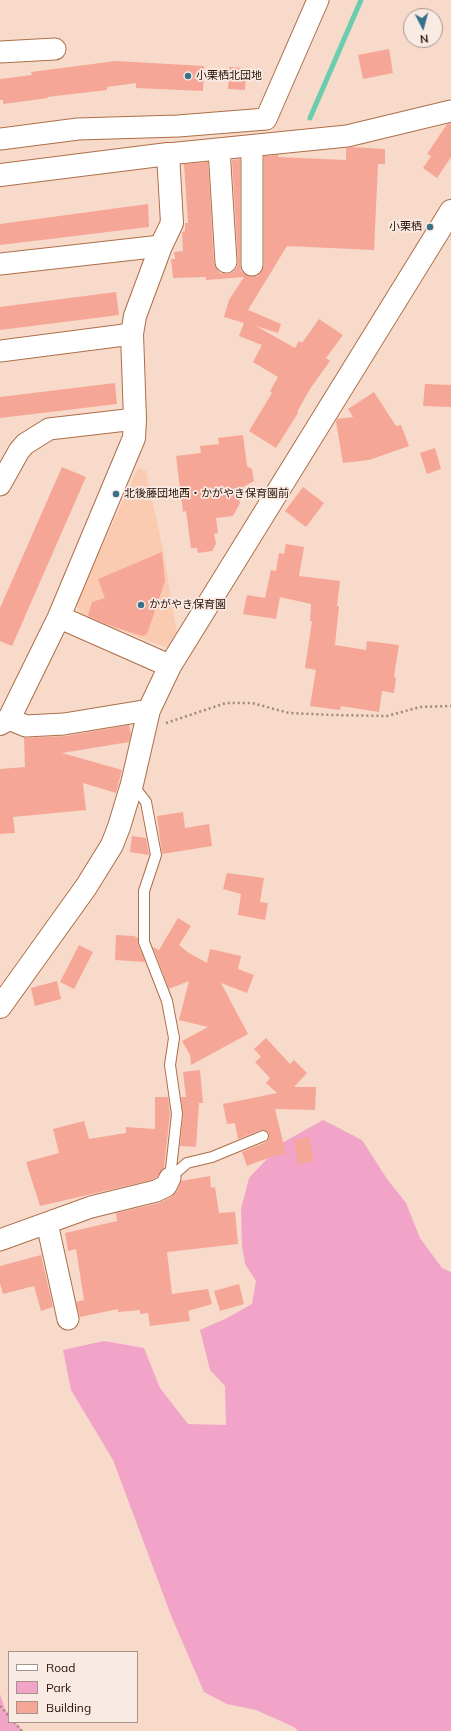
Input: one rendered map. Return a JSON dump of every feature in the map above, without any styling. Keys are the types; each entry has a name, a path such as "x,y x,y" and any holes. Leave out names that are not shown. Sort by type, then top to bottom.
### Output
{"street":[{"path":"0,139 78,129 178,126 266,120 318,0"},
{"path":"0,52 55,49"},
{"path":"0,175 168,154 347,136 451,111"},
{"path":"252,146 252,265"},
{"path":"219,149 226,262"},
{"path":"147,719 26,726 5,722 59,617 134,438 135,419 132,334 135,316 161,246 172,222 168,154"},
{"path":"0,1007 86,887 112,845 132,784 147,719 170,666 451,211"},
{"path":"0,264 161,246"},
{"path":"0,351 132,334"},
{"path":"0,485 19,451 25,444 49,429 135,419"},
{"path":"59,617 170,666"},
{"path":"0,1240 91,1207 156,1190 166,1186 170,1178"},
{"path":"47,1223 68,1319"}],"lane":[{"path":"132,784 146,802 156,855 144,891 144,942 167,1001 174,1038 170,1065 177,1114 170,1178"},
{"path":"170,1178 187,1163 212,1157 263,1136"}],"path":[{"path":"147,719 159,726 168,721 226,703 252,703 289,713 387,716 420,707 451,706"},
{"path":"0,1706 8,1715"},
{"path":"15,1723 22,1731"}],"shaded area":[{"path":"138,468 146,471 163,550 177,634 170,649 81,615 76,603"}],"green space":[{"path":"323,1120 362,1140 387,1179 406,1203 420,1238 442,1268 451,1272 451,1731 298,1731 294,1727 256,1710 227,1704 204,1692 172,1618 113,1460 71,1390 63,1350 104,1341 144,1348 160,1388 188,1424 226,1425 225,1386 210,1370 200,1330 227,1318 252,1304 256,1281 245,1264 242,1246 241,1209 249,1178 282,1143"},
{"path":"0,1694 8,1714 8,1723 16,1723 23,1731 0,1731"}],"building":[{"path":"389,49 393,73 363,79 358,55"},
{"path":"116,61 204,66 203,91 136,88 136,83 107,87 107,90 3,104 3,100 0,100 0,79 32,75 31,72"},
{"path":"229,67 246,68 245,90 228,89"},
{"path":"451,123 451,157 437,178 423,168 431,156 427,154 447,124"},
{"path":"346,148 385,149 385,164 378,164 374,250 287,246 248,310 281,324 278,333 256,326 295,348 299,341 302,343 319,319 343,335 326,358 330,361 310,389 297,412 298,413 276,448 249,431 272,393 270,391 278,377 253,362 262,345 239,336 244,323 224,317 229,300 244,277 206,280 206,277 173,278 171,259 175,259 174,252 183,251 182,232 185,231 185,223 188,223 184,164 208,162 214,263 220,273 227,274 233,272 237,267 238,262 232,160 240,159 240,265 241,271 252,277 258,276 264,265 264,156 278,155 278,157 346,160"},
{"path":"148,204 149,227 0,245 0,224"},
{"path":"116,292 119,315 0,330 0,307"},
{"path":"115,383 117,404 0,418 0,397"},
{"path":"425,384 451,385 451,407 423,406"},
{"path":"374,392 396,426 401,425 409,446 369,460 343,463 336,422 337,419 353,417 348,409"},
{"path":"243,435 247,466 252,469 254,481 238,490 240,503 233,516 216,518 218,533 214,534 216,544 212,551 198,553 197,548 191,548 186,511 183,512 176,456 201,453 200,446 219,444 218,438"},
{"path":"435,448 441,469 427,474 420,453"},
{"path":"62,467 86,477 12,646 0,641 0,608"},
{"path":"303,487 324,503 306,527 285,511"},
{"path":"286,544 304,547 299,576 340,581 335,645 366,650 367,641 399,645 394,676 396,678 394,693 382,691 379,712 341,706 340,710 310,706 316,670 305,668 312,621 310,621 311,604 280,597 276,619 243,614 247,595 265,598 271,570 276,571 279,553 284,554"},
{"path":"162,552 165,581 147,634 142,636 106,624 88,616 92,602 105,598 98,579"},
{"path":"129,725 131,734 129,742 62,753 122,770 116,793 83,783 86,810 13,817 15,833 0,834 0,769 25,767 24,738 66,736"},
{"path":"183,812 185,828 209,824 212,846 162,854 157,816"},
{"path":"132,836 146,838 149,855 130,852"},
{"path":"227,873 264,878 260,902 268,903 265,920 238,915 241,894 223,889"},
{"path":"178,918 191,926 179,945 189,953 207,963 210,949 241,956 238,969 254,975 247,993 221,983 248,1034 191,1065 190,1055 182,1041 208,1027 179,1020 189,981 169,989 153,947 159,950"},
{"path":"116,935 134,936 138,938 138,944 145,962 115,960"},
{"path":"79,945 93,952 74,989 60,982"},
{"path":"57,981 61,999 35,1006 31,988"},
{"path":"266,1038 290,1064 294,1060 307,1073 294,1087 316,1087 315,1110 275,1109 286,1154 276,1155 247,1166 242,1152 266,1142 269,1134 267,1131 261,1130 238,1139 235,1123 227,1124 223,1104 277,1093 266,1083 270,1078 255,1062 261,1057 254,1049"},
{"path":"200,1070 203,1103 199,1103 196,1147 180,1146 183,1115 181,1097 186,1097 183,1072"},
{"path":"155,1097 168,1097 170,1114 164,1168 157,1177 152,1180 40,1206 26,1162 59,1153 53,1129 84,1121 89,1139 126,1133 126,1127 155,1129"},
{"path":"309,1137 314,1161 298,1164 294,1140"},
{"path":"210,1176 211,1188 215,1187 219,1213 235,1212 238,1244 167,1252 172,1294 208,1289 212,1304 188,1311 190,1321 150,1326 148,1313 140,1314 140,1310 118,1312 118,1309 80,1317 76,1302 84,1300 76,1249 68,1251 65,1233 117,1221 116,1213 159,1203 171,1197 177,1191 181,1181"},
{"path":"41,1255 53,1307 41,1311 34,1286 3,1294 0,1283 0,1266"},
{"path":"239,1284 244,1304 220,1311 214,1291"}],"waterway":[{"path":"310,118 361,0"}],"place":[{"name":"小栗栖北団地","path":"188,76"},
{"name":"小栗栖","path":"430,227"},
{"name":"北後藤団地西・かがやき保育園前","path":"116,494"},
{"name":"かがやき保育園","path":"141,605"}]}
